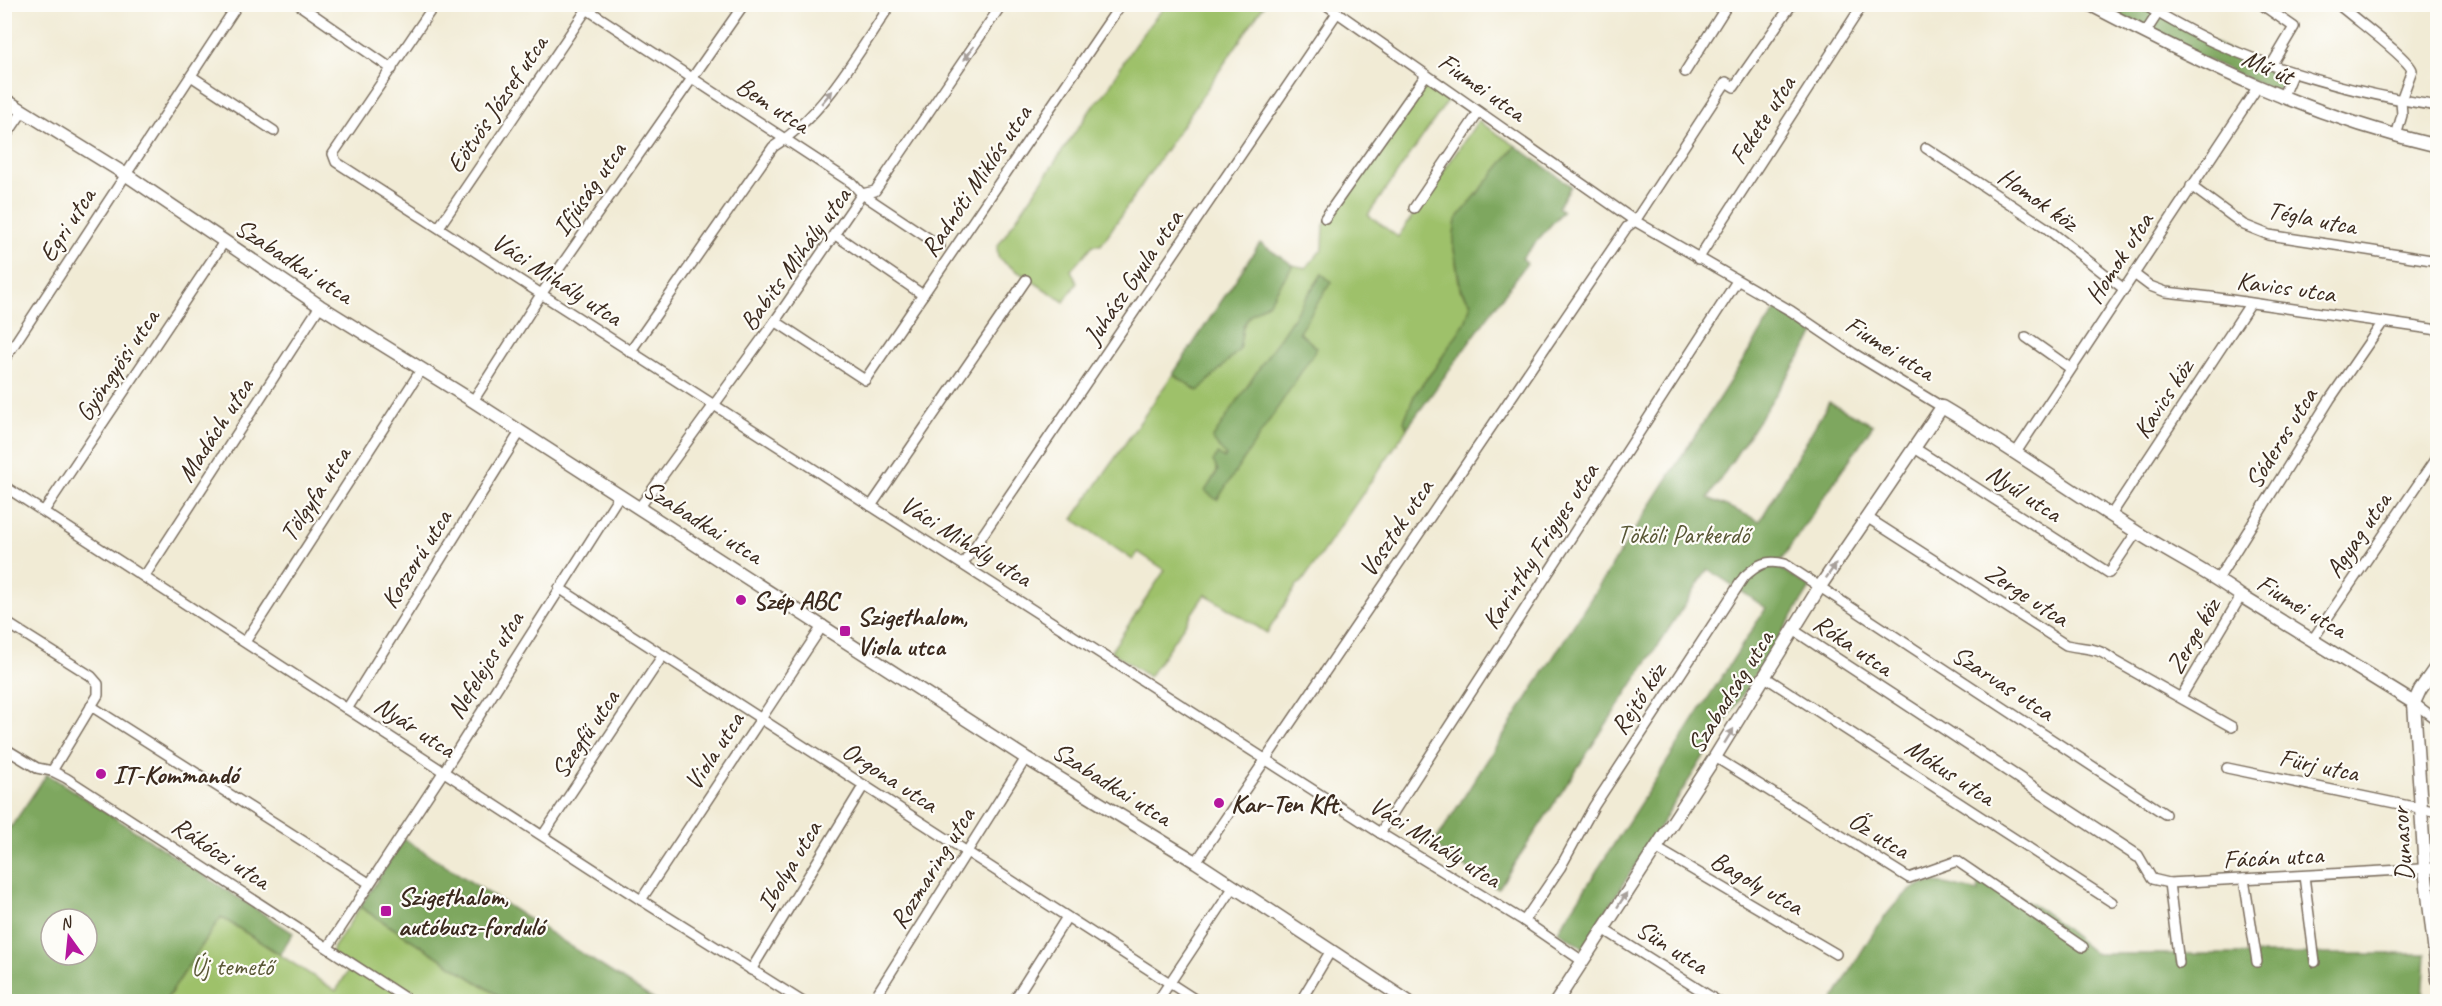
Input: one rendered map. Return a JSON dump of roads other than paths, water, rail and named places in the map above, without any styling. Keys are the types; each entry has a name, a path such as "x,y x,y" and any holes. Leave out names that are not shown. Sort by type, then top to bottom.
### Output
{"street":[{"name":"Egri utca","path":"4,360 238,4"},
{"path":"298,4 392,69 435,4"},
{"name":"Ifjúság utca","path":"473,401 542,293 744,4"},
{"path":"630,352 773,147 786,139 827,98 891,4"},
{"name":"Babits Mihály utca","path":"639,508 775,321 862,194 875,191 1002,4"},
{"name":"Radnóti Miklós utca","path":"775,321 865,380 1121,4"},
{"name":"Fiumei utca","path":"1325,4 1635,221 1698,260 1791,311 1853,353 2017,451 2136,532 2218,579 2241,596 2415,703 2438,721"},
{"path":"1685,72 1728,4"},
{"name":"Vosztok utca","path":"1196,861 1627,227 1635,221 1726,82 1734,87 1791,4"},
{"name":"Fekete utca","path":"1698,260 1863,4"},
{"name":"Mű út","path":"2089,4 2112,10 2145,33 2256,88 2348,123 2438,146"},
{"path":"2142,4 2221,46 2293,72 2341,87 2438,106"},
{"path":"2261,4 2294,27 2272,64"},
{"path":"2338,4 2385,45 2408,60 2412,70 2401,100 2402,115 2396,136"},
{"name":"Bem utca","path":"586,6 852,183 862,194 940,246"},
{"name":"Eötvös József utca","path":"439,227 586,6"},
{"name":"Juhász Gyula utca","path":"963,564 1337,13"},
{"path":"2145,33 2158,13"},
{"name":"Váci Mihály utca","path":"392,69 333,154 336,162 542,293 713,407 963,564 1380,833 1524,921 1581,960"},
{"path":"2282,98 2293,72"},
{"path":"1325,218 1426,75"},
{"path":"191,76 274,132"},
{"name":"Homok utca","path":"2017,451 2256,88"},
{"name":"Szabadkai utca","path":"4,99 125,174 320,306 823,625 1026,758 1196,861 1233,888 1409,1002"},
{"path":"2402,115 2412,102"},
{"path":"4,139 22,111"},
{"path":"1414,208 1479,112"},
{"name":"Homok köz","path":"1926,148 2044,227 2124,289"},
{"name":"Tégla utca","path":"2191,186 2244,225 2270,235 2438,261"},
{"path":"834,234 923,296"},
{"name":"Gyöngyösi utca","path":"44,511 224,242"},
{"name":"Kavics utca","path":"2134,274 2150,286 2166,292 2438,330"},
{"path":"871,506 1026,280"},
{"name":"Karinthy Frigyes utca","path":"1380,833 1737,281"},
{"name":"Kavics köz","path":"2111,515 2250,304"},
{"name":"Madách utca","path":"144,577 320,306"},
{"name":"Sóderos utca","path":"2218,579 2330,399 2383,322"},
{"path":"2026,337 2070,368"},
{"name":"Tölgyfa utca","path":"245,642 421,370"},
{"name":"Szabadság utca","path":"1556,1002 1794,633 1819,588 1916,449 1942,406"},
{"name":"Koszorú utca","path":"347,709 520,432"},
{"name":"Nyúl utca","path":"1916,449 2109,573 2136,532"},
{"name":"Agyag utca","path":"2313,639 2438,455"},
{"name":"Nyár utca","path":"4,486 641,900 803,1002"},
{"name":"Nefelejcs utca","path":"328,947 444,771 619,496"},
{"name":"Zerge utca","path":"1868,518 2066,645 2091,647 2102,651 2115,661 2232,727"},
{"name":"Rejtő köz","path":"1524,921 1560,868 1594,806 1744,577 1757,564 1773,561 1785,564 1819,588"},
{"name":"Orgona utca","path":"559,588 1199,1002"},
{"name":"Szarvas utca","path":"1819,588 2164,814"},
{"name":"Zerge köz","path":"2181,697 2241,596"},
{"path":"4,621 91,676 98,684 98,695 52,771"},
{"name":"Viola utca","path":"641,900 823,625"},
{"name":"Róka utca","path":"1794,633 2137,857 2152,879 2169,883"},
{"name":"Szegfű utca","path":"543,835 663,655"},
{"path":"2415,703 2420,690 2438,664"},
{"name":"Mókus utca","path":"1765,677 2112,902"},
{"name":"Dunasor","path":"2415,703 2421,808 2431,869 2437,973"},
{"path":"91,706 369,883"},
{"name":"Rákóczi utca","path":"4,748 37,768 52,771 411,1002"},
{"name":"Őz utca","path":"1715,757 1909,878 1958,861 2084,947"},
{"name":"Rozmaring utca","path":"872,1002 1026,758"},
{"name":"Fürj utca","path":"2227,768 2438,812"},
{"name":"Ibolya utca","path":"751,969 864,785"},
{"name":"Bagoly utca","path":"1656,848 1836,954"},
{"name":"Fácán utca","path":"2169,883 2431,869"},
{"path":"2304,876 2315,962"},
{"path":"2244,879 2258,962"},
{"path":"2169,883 2179,963"},
{"path":"1157,1002 1233,888"},
{"path":"1013,1002 1067,917"},
{"name":"Sün utca","path":"1603,929 1719,1002"},
{"path":"1300,1002 1330,952"}],"place":[{"name":"Szép ABC","path":"741,600"},
{"name":"Szigethalom, Viola utca","path":"845,631"},
{"name":"IT-Kommandó","path":"101,774"},
{"name":"Kar-Ten Kft.","path":"1219,803"},
{"name":"Szigethalom, autóbusz-forduló","path":"386,911"}],"park label":[{"name":"Tököli Parkerdő","path":"1683,534"},
{"name":"Új temető","path":"232,966"}]}
